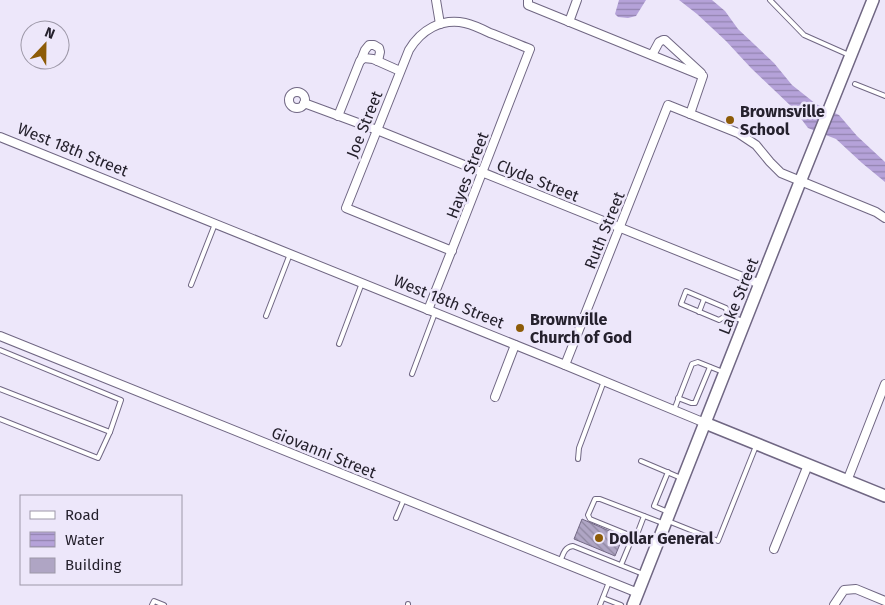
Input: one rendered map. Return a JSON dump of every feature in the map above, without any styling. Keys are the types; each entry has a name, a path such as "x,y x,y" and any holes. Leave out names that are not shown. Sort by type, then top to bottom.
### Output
{"street":[{"path":"436,0 440,24"},
{"path":"569,22 577,0"},
{"name":"Lake Street","path":"633,605 873,0"},
{"path":"528,3 569,22 703,76"},
{"name":"Hayes Street","path":"432,311 452,251 530,49 470,24 456,22 440,24"},
{"name":"Joe Street","path":"440,24 433,26 421,35 409,50 346,208 452,251"},
{"path":"652,55 659,42 665,40 703,76"},
{"path":"338,116 360,61 369,45 374,44 379,48 378,61"},
{"path":"360,61 364,58 378,61 400,71"},
{"path":"703,76 690,114 738,133 756,145 781,173 876,212 885,218"},
{"name":"Clyde Street","path":"304,103 377,130 760,284"},
{"name":"Ruth Street","path":"565,365 668,105 690,114"},
{"name":"West 18th Street","path":"0,137 885,496"},
{"name":"Giovanni Street","path":"0,336 638,593"},
{"path":"495,397 515,345"},
{"path":"847,481 885,384"},
{"path":"774,548 808,465"},
{"path":"834,605 844,590 856,589 885,601"}],"lane":[{"path":"770,0 804,35 851,56"},
{"path":"855,84 885,96"},
{"path":"191,285 215,224"},
{"path":"266,316 290,254"},
{"path":"339,344 362,283"},
{"path":"686,291 726,308 727,315 720,320 681,304 686,291"},
{"path":"699,312 704,299"},
{"path":"412,374 432,311"},
{"path":"727,315 745,322"},
{"path":"0,350 121,400 110,432 98,458 0,419"},
{"path":"674,410 678,398 686,387 692,370 692,364 698,362 725,373"},
{"path":"678,398 691,403 694,402 704,375 710,367"},
{"path":"578,459 578,448 604,381"},
{"path":"0,389 110,432"},
{"path":"656,546 590,519 588,515 595,499 600,499 644,516 667,519 718,541 757,444"},
{"path":"641,461 683,478"},
{"path":"667,519 654,506 668,472"},
{"path":"396,518 404,499"},
{"path":"636,537 644,516"},
{"path":"621,565 630,542"},
{"path":"560,562 565,549 568,546 573,546 645,575"},
{"path":"600,605 609,582"},
{"path":"603,598 621,605"},
{"path":"152,605 154,601 164,605"}],"water":[{"path":"619,0 646,0 636,16 628,18 618,17 615,14"},
{"path":"679,0 712,0 725,11 738,29 774,63 792,85 816,104 839,115 857,136 885,162 885,182 836,139 808,128 793,108 726,41"}],"building":[{"name":"Dollar General","path":"582,519 623,537 615,556 574,539"}],"place":[{"name":"Brownsville School","path":"730,120"},
{"name":"Brownville Church of God","path":"520,328"},
{"name":"Dollar General","path":"599,538"}]}
